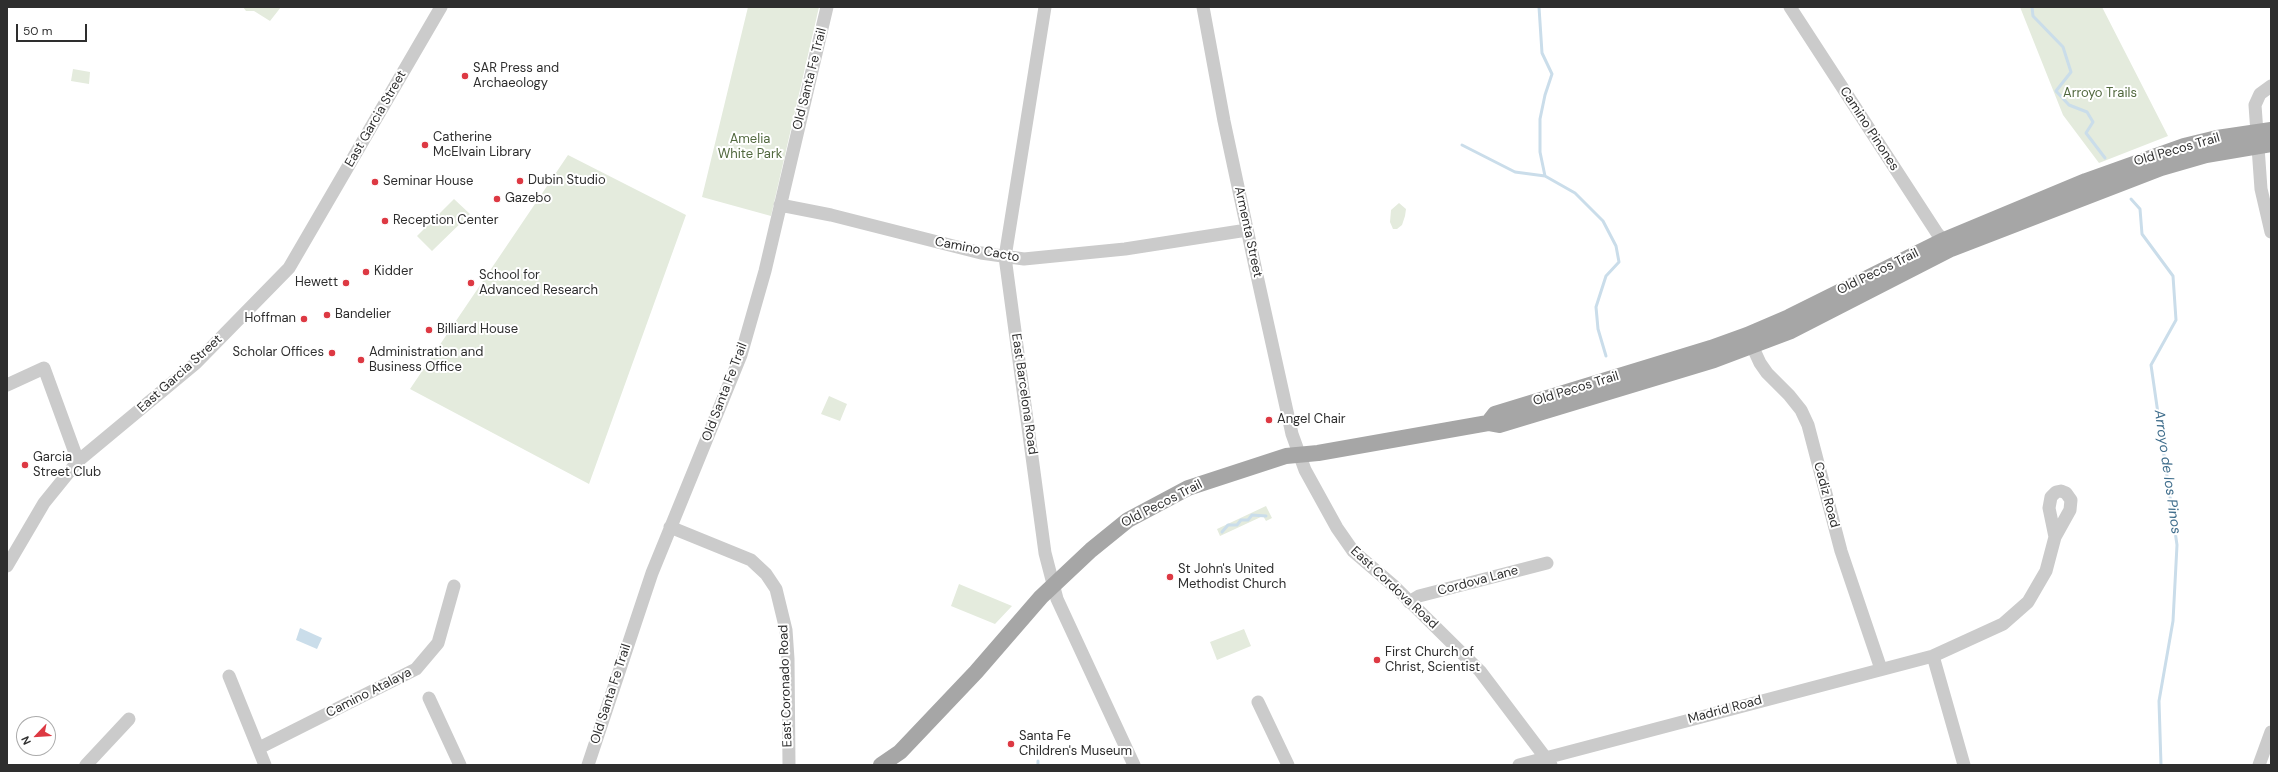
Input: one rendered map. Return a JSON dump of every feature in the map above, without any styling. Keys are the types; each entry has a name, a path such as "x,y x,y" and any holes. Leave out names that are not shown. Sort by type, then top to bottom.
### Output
{"main road":[{"name":"Old Pecos Trail","path":"881,765 900,752 950,700 1041,597 1092,550 1128,520 1196,485 1286,456 1488,423 1499,425 1516,421 1826,314 1946,245 2086,180 2156,154 2217,138 2264,138"}],"street":[{"name":"East Garcia Street","path":"7,566 44,503 78,461 196,364 289,268 441,7"},
{"name":"Old Santa Fe Trail","path":"588,765 647,588 670,527 741,355 765,271 827,7"},
{"name":"East Barcelona Road","path":"1045,7 1005,257 1046,553 1057,599 1134,765"},
{"name":"Armenta Street","path":"1203,7 1221,106 1247,230 1292,434 1299,455"},
{"name":"Camino Pinones","path":"1790,7 1946,245"},
{"path":"2271,86 2260,94 2255,102 2264,138 2260,189 2271,232"},
{"name":"Camino Cacto","path":"780,205 1005,257 1024,259 1125,249 1247,230"},
{"name":"Cadiz Road","path":"1750,341 1767,373 1789,395 1801,410 1808,425 1841,551 1881,669"},
{"path":"7,385 44,368 78,461"},
{"name":"East Cordova Road","path":"1299,455 1305,470 1353,551 1409,602 1487,678 1548,761"},
{"name":"East Coronado Road","path":"670,527 751,560 766,574 776,589 781,605 788,651 789,765"},
{"name":"Madrid Road","path":"1519,765 1548,761 1933,656 2003,624 2016,614 2038,587 2046,571 2055,538"},
{"name":"Cordova Lane","path":"1409,602 1419,596 1547,563"},
{"name":"Camino Atalaya","path":"259,748 416,669 438,643 454,586"},
{"path":"1933,656 1964,765"},
{"path":"229,676 265,765"},
{"path":"429,698 460,765"},
{"path":"1258,702 1288,765"},
{"path":"86,765 129,719"},
{"path":"2259,765 2271,732"}],"green space":[{"path":"243,7 281,7 270,21 254,11 246,11"},
{"name":"Amelia White Park","path":"748,7 819,7 771,216 702,197"},
{"name":"Arroyo Trails","path":"2020,7 2102,7 2168,136 2099,163 2063,115"},
{"path":"73,69 90,72 89,84 71,81"},
{"path":"568,155 686,215 589,484 410,389"},
{"path":"454,199 470,214 432,251 417,236"},
{"path":"1399,203 1406,209 1405,216 1402,225 1397,229 1393,229 1390,222 1391,210"},
{"path":"829,396 847,404 840,421 821,414"},
{"path":"1266,506 1272,518 1266,521 1263,516 1220,536 1217,529"},
{"path":"959,584 1012,606 995,624 951,606"},
{"path":"1244,629 1251,646 1217,660 1210,642"}],"water":[{"path":"300,628 322,638 317,649 296,640"}],"waterway":[{"path":"1539,7 1542,53 1552,74 1545,95 1540,119 1540,152 1545,176"},
{"name":"Arroyo de los Pinos","path":"2032,7 2033,16 2063,47 2071,72 2056,91 2069,105 2087,112 2093,122 2086,133 2105,158"},
{"path":"1462,145 1515,172 1545,176 1575,193 1603,221 1616,246 1619,262 1606,276 1596,307 1598,329 1606,356"},
{"name":"Arroyo de los Pinos","path":"2131,199 2140,209 2142,234 2173,276 2176,320 2151,365 2177,545 2173,621 2159,701 2161,765"},
{"path":"1222,532 1228,525 1237,525 1241,520 1248,520 1252,515 1266,516"}],"place":[{"name":"SAR Press and Archaeology","path":"465,76"},
{"name":"Catherine McElvain Library","path":"425,145"},
{"name":"Dubin Studio","path":"520,181"},
{"name":"Seminar House","path":"375,182"},
{"name":"Gazebo","path":"497,199"},
{"name":"Reception Center","path":"385,221"},
{"name":"Kidder","path":"366,272"},
{"name":"Hewett","path":"346,283"},
{"name":"School for Advanced Research","path":"471,283"},
{"name":"Bandelier","path":"327,315"},
{"name":"Hoffman","path":"304,319"},
{"name":"Billiard House","path":"429,330"},
{"name":"Scholar Offices","path":"332,353"},
{"name":"Administration and Business Office","path":"361,360"},
{"name":"Angel Chair","path":"1269,420"},
{"name":"Garcia Street Club","path":"25,465"},
{"name":"St John's United Methodist Church","path":"1170,577"},
{"name":"First Church of Christ, Scientist","path":"1377,660"},
{"name":"Santa Fe Children's Museum","path":"1011,744"}]}
